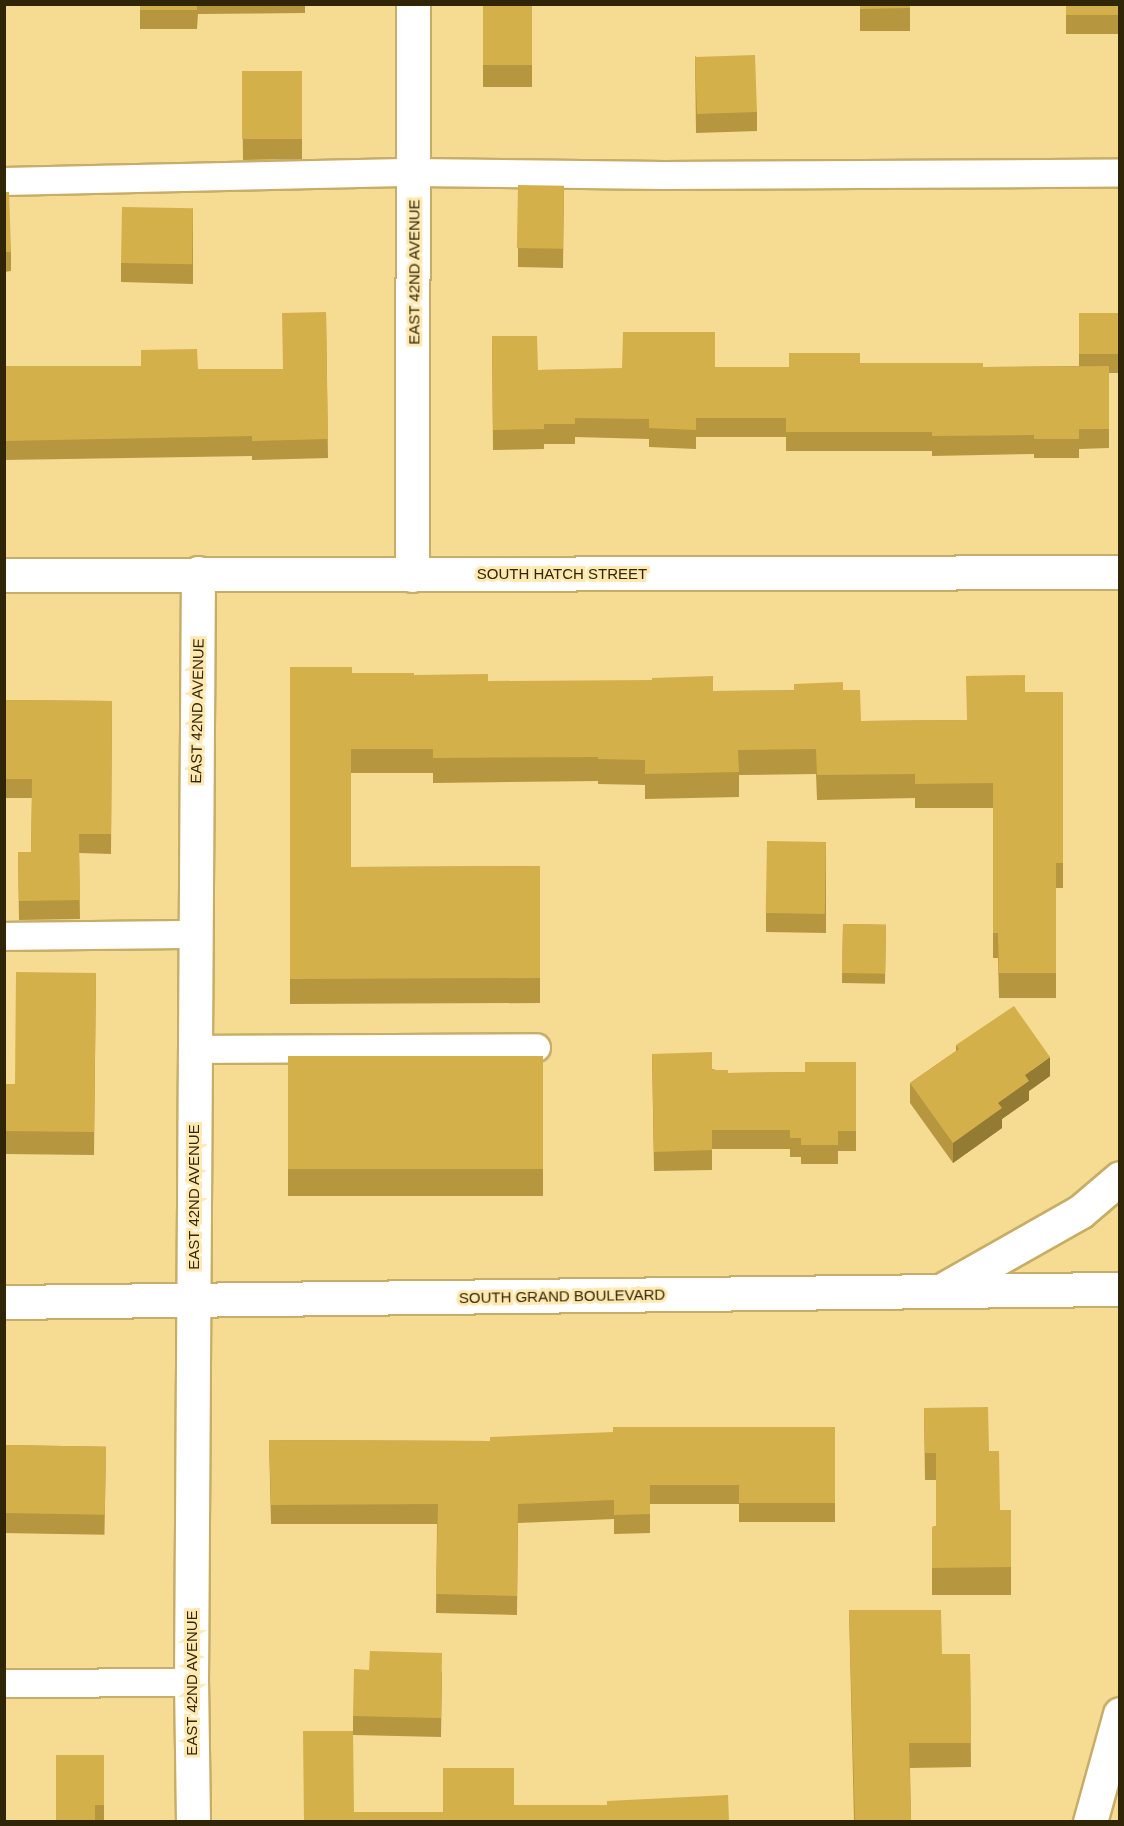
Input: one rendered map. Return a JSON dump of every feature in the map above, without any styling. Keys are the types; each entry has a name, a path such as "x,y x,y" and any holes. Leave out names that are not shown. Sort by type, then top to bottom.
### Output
{"street":[{"name":"EAST 42ND AVENUE","path":"412,575 413,4"},
{"name":"SOUTH HATCH STREET","path":"4,575 1119,572"},
{"name":"EAST 42ND AVENUE","path":"193,1821 191,1682 198,573"},
{"path":"940,1291 1080,1212 1119,1178"},
{"name":"SOUTH GRAND BOULEVARD","path":"4,1302 1119,1289"},
{"path":"1090,1821 1119,1714"}],"lane":[{"path":"4,181 414,172 663,175 1119,173"},
{"path":"4,936 194,934"},
{"path":"195,1050 536,1047"},
{"path":"4,1683 191,1682"}],"building":[{"path":"140,4 197,4 197,10 140,10"},
{"path":"483,4 532,4 532,65 483,65"},
{"path":"860,4 910,4 910,8 860,9"},
{"path":"1066,4 1119,4 1119,15 1066,15"},
{"path":"755,55 757,112 697,114 695,57"},
{"path":"242,71 302,71 302,139 242,139"},
{"path":"518,185 564,186 563,249 517,248"},
{"path":"4,192 9,192 11,252 4,252"},
{"path":"122,207 193,208 192,264 121,263"},
{"path":"326,312 328,439 252,441 252,436 4,441 4,366 141,366 141,350 197,349 198,369 283,369 282,313"},
{"path":"1079,313 1119,313 1119,354 1079,354"},
{"path":"623,332 715,332 715,367 789,367 789,353 860,353 860,363 983,363 983,367 1109,366 1109,429 1079,429 1079,439 1034,439 1034,435 932,436 932,432 786,432 786,418 696,418 696,430 649,428 649,419 575,418 575,424 544,424 544,429 493,430 492,336 537,336 538,370 622,368"},
{"path":"290,667 352,667 352,673 488,674 488,681 652,680 652,678 713,676 713,691 794,691 794,684 843,682 843,690 860,690 861,721 967,720 966,676 1025,675 1025,692 1063,692 1063,863 1056,863 1056,973 999,973 998,933 993,933 993,783 915,784 915,774 817,775 816,749 738,750 739,772 645,774 645,760 598,759 598,757 433,758 433,749 351,749 351,867 540,866 540,978 290,979"},
{"path":"4,700 112,701 111,834 79,834 80,900 19,901 18,852 31,852 32,779 4,779"},
{"path":"767,841 826,842 825,914 766,913"},
{"path":"843,924 886,925 885,974 842,973"},
{"path":"16,972 96,973 94,1132 4,1131 4,1084 15,1084"},
{"path":"1014,1006 1050,1057 1025,1075 1029,1081 998,1103 1002,1108 953,1143 910,1083 959,1049 956,1045"},
{"path":"712,1052 712,1070 728,1070 728,1073 805,1072 805,1062 856,1062 856,1131 838,1131 838,1145 801,1145 801,1138 790,1138 790,1130 712,1130 712,1150 654,1152 652,1054"},
{"path":"288,1056 543,1056 543,1169 288,1169"},
{"path":"988,1407 989,1451 999,1451 1000,1510 1011,1510 1011,1567 932,1568 932,1527 936,1526 936,1453 925,1453 924,1408"},
{"path":"613,1427 835,1427 835,1503 739,1503 739,1485 650,1485 650,1514 614,1515 614,1500 518,1504 517,1596 436,1594 438,1504 271,1505 269,1440 490,1441 490,1437 613,1432"},
{"path":"4,1445 106,1447 105,1515 4,1513"},
{"path":"849,1610 941,1610 942,1654 970,1654 971,1743 909,1743 911,1821 855,1821"},
{"path":"370,1651 442,1653 441,1718 353,1716 354,1669 369,1670"},
{"path":"303,1731 353,1731 354,1812 443,1812 443,1768 514,1768 514,1805 607,1805 607,1801 728,1795 729,1821 304,1821"},
{"path":"56,1755 104,1755 104,1805 95,1805 95,1821 56,1821"}]}
